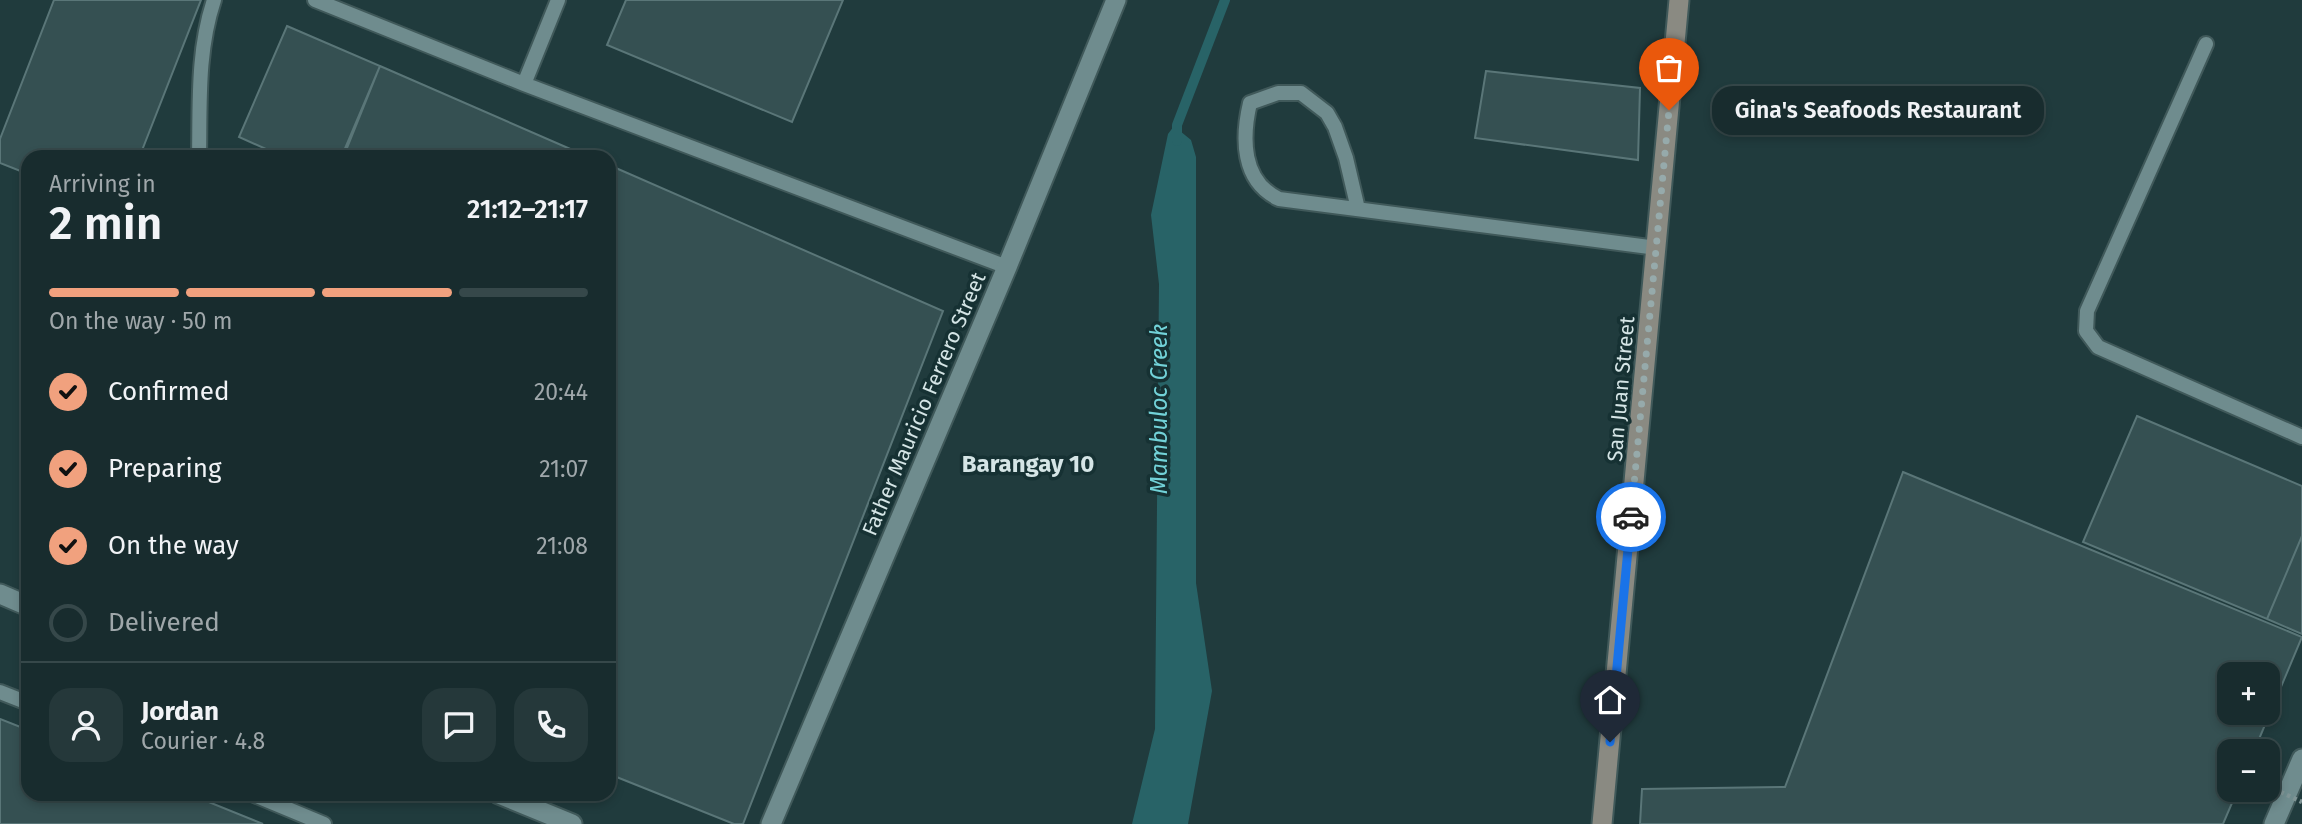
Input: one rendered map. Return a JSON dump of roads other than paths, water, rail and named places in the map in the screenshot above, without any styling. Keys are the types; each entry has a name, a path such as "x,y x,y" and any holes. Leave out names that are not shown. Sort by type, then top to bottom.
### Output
{"main road":[{"name":"San Juan Street","path":"1602,824 1679,0"}],"street":[{"name":"Father Mauricio Ferrero Street","path":"771,824 1007,267 1116,0"},
{"path":"0,594 21,603"},
{"path":"2274,824 2302,759"},
{"path":"516,801 572,824"}],"lane":[{"path":"199,150 200,68 205,26 214,0"},
{"path":"315,0 524,84 1007,267"},
{"path":"524,84 558,0"},
{"path":"2206,44 2087,311 2085,331 2098,347 2302,437"},
{"path":"1358,209 1346,158 1327,113 1301,93 1278,93 1250,103 1244,129 1246,151 1256,179 1269,194 1279,199 1657,248"},
{"path":"0,692 21,701"},
{"path":"269,801 324,824"}],"water":[{"path":"1174,126 1191,140 1196,157 1196,583 1212,691 1188,824 1132,824 1155,729 1159,284 1151,215 1168,134"}],"waterway":[{"name":"Mambuloc Creek","path":"1177,141 1177,125 1225,0"}],"place":[{"name":"Gina's Seafoods Restaurant","path":"1669,110"}],"district":[{"name":"Barangay 10","path":"1028,464"}]}
